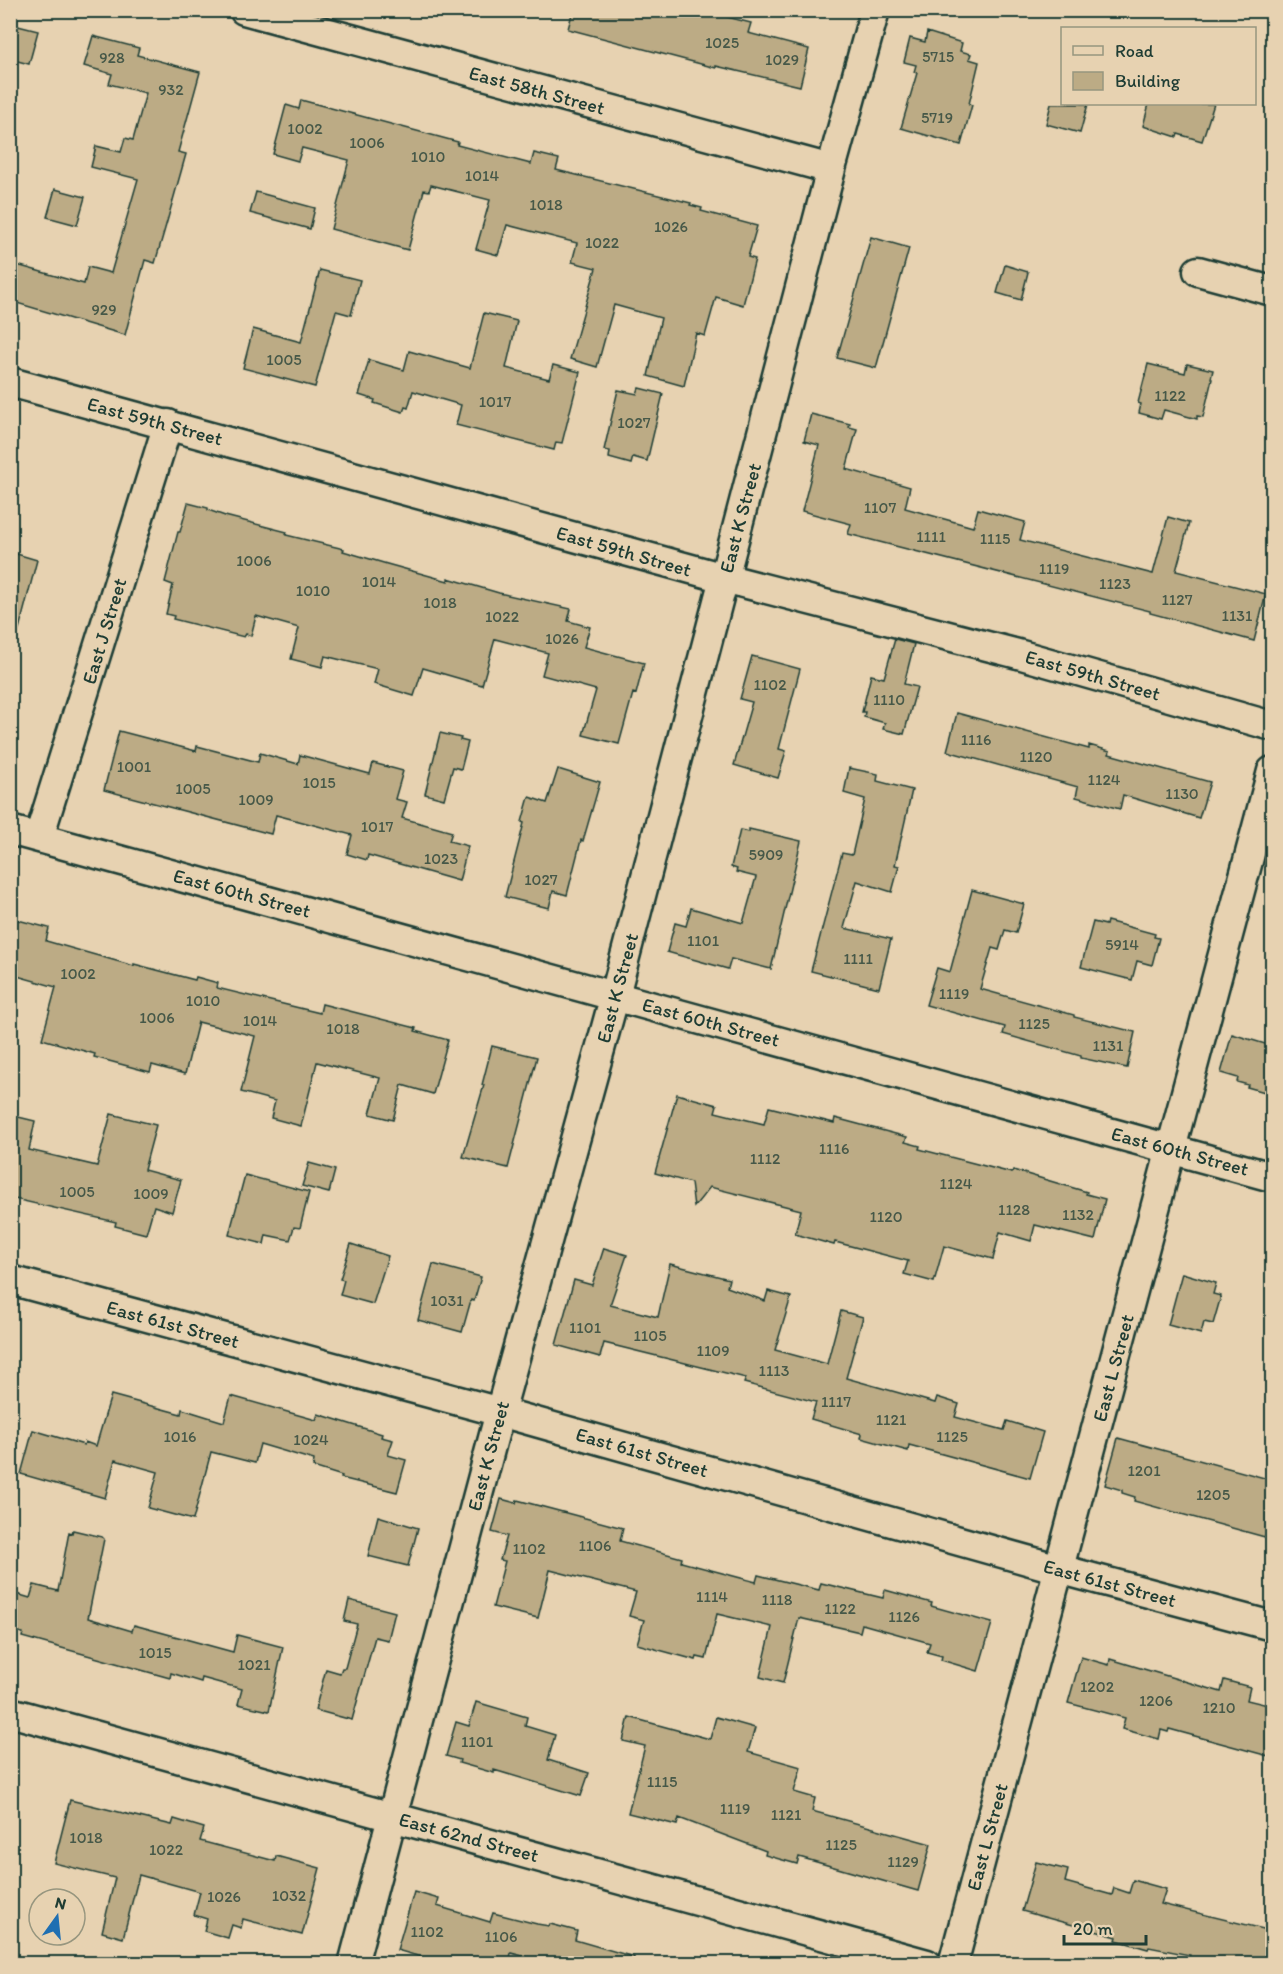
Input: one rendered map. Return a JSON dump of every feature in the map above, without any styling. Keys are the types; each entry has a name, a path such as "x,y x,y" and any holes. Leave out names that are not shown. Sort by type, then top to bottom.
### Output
{"street":[{"name":"East K Street","path":"353,1964 500,1412 615,995 831,169 875,10"},
{"name":"East 58th Street","path":"262,13 831,169"},
{"path":"1198,271 1272,291"},
{"name":"East 59th Street","path":"10,382 724,578 1018,654 1272,726"},
{"name":"East J Street","path":"39,837 168,424"},
{"name":"East L Street","path":"953,1964 1272,771"},
{"name":"East 60th Street","path":"10,830 1272,1177"},
{"name":"East 61st Street","path":"10,1280 500,1412 1059,1569 1272,1626"},
{"name":"East 62nd Street","path":"10,1712 927,1964"}],"building":[{"path":"573,10 729,10 727,17 751,23 748,33 809,49 800,86 716,66 716,68 568,29"},
{"path":"10,24 38,31 29,64 10,59"},
{"path":"927,32 962,43 960,51 971,54 969,59 979,62 969,104 972,105 961,145 901,128 917,73 914,72 916,65 904,62 910,38 925,42"},
{"path":"93,36 139,48 137,55 200,72 178,152 186,154 168,218 155,263 145,260 125,335 10,301 10,263 84,284 88,267 111,273 138,179 91,167 96,146 121,152 125,138 133,140 146,93 109,84 112,74 84,66"},
{"path":"301,100 531,164 534,153 559,159 556,170 691,203 690,205 702,208 701,211 757,226 748,257 755,259 743,305 716,297 705,336 696,333 684,386 648,376 661,318 614,305 597,367 570,359 596,268 572,262 577,243 507,225 498,255 476,249 490,200 431,185 429,191 424,190 408,250 331,229 349,160 302,148 298,161 273,154 286,105 299,109"},
{"path":"1051,104 1088,105 1080,133 1046,124"},
{"path":"1149,105 1214,105 1202,141 1178,134 1177,137 1143,126"},
{"path":"55,189 85,197 77,225 47,217"},
{"path":"256,192 315,208 310,229 250,213"},
{"path":"871,237 909,248 876,368 837,358"},
{"path":"1005,265 1028,272 1021,300 997,293"},
{"path":"320,270 360,280 351,315 336,311 315,387 243,368 253,329 301,342"},
{"path":"484,313 517,321 506,368 549,379 553,365 580,372 562,443 556,442 554,450 456,425 461,405 413,391 408,408 405,407 403,412 374,403 375,400 359,395 369,360 404,370 409,351 470,368"},
{"path":"1148,364 1185,373 1187,364 1213,370 1203,417 1197,416 1197,419 1164,410 1161,419 1139,413 1141,404 1138,403"},
{"path":"639,388 663,394 647,461 633,457 631,464 609,458 610,451 604,450 618,390 637,394"},
{"path":"811,414 850,424 849,427 857,429 846,469 910,487 905,508 973,527 978,509 1025,522 1020,540 1153,574 1168,517 1189,523 1176,571 1266,594 1254,641 1150,613 1150,611 848,534 851,524 802,511 819,445 804,441"},
{"path":"188,503 208,508 208,510 225,516 287,532 286,535 344,549 343,551 448,581 448,578 499,593 571,609 568,621 590,627 584,647 644,663 619,744 583,735 596,690 542,675 548,653 495,639 482,685 423,668 414,696 374,684 378,669 325,656 322,667 291,659 299,628 256,616 251,636 246,634 244,637 173,619 174,616 166,614 173,585 165,582"},
{"path":"10,552 37,560 18,633 10,632"},
{"path":"895,639 914,644 904,684 917,687 904,734 883,729 885,723 864,717 865,712 862,712 871,675 884,678"},
{"path":"752,656 800,669 779,749 786,751 778,778 734,765 752,702 740,699"},
{"path":"957,713 1089,749 1089,745 1110,751 1109,754 1210,782 1199,818 1123,795 1120,809 1076,797 1078,787 947,751"},
{"path":"119,731 196,751 197,746 258,762 260,753 298,764 300,755 370,774 373,763 403,771 395,799 407,802 402,818 452,832 449,841 468,846 459,881 368,855 367,860 347,854 352,835 276,815 271,834 104,790"},
{"path":"440,733 468,742 461,769 453,767 444,799 425,794"},
{"path":"849,768 878,774 877,781 912,790 895,865 899,866 892,892 857,881 844,928 891,939 879,988 811,971 842,853 852,855 865,799 844,793"},
{"path":"558,769 600,782 583,841 581,840 567,895 553,891 549,908 505,897 529,797 547,803"},
{"path":"749,829 801,841 771,969 731,959 728,969 667,952 675,923 686,926 691,908 743,923 756,877 736,872 737,869 731,867 740,830 749,832"},
{"path":"972,890 1024,904 1016,933 1005,930 999,950 992,948 980,989 1074,1015 1074,1017 1135,1032 1127,1068 1081,1058 1081,1056 1003,1034 1005,1027 926,1005 937,968 950,972"},
{"path":"10,918 49,928 46,941 134,966 134,964 195,980 196,977 218,983 217,988 320,1013 322,1004 416,1028 415,1031 448,1040 433,1094 402,1085 393,1120 370,1114 380,1078 317,1062 301,1126 271,1118 275,1101 241,1092 255,1036 198,1022 185,1074 152,1065 150,1072 94,1057 95,1054 42,1039 56,987 10,974"},
{"path":"1107,921 1155,934 1154,937 1159,938 1152,965 1137,961 1132,980 1081,967 1093,922 1106,925"},
{"path":"1232,1034 1272,1046 1272,1094 1247,1087 1248,1085 1237,1082 1238,1078 1221,1073"},
{"path":"492,1046 537,1057 508,1168 463,1157 484,1085 482,1085"},
{"path":"677,1094 717,1105 715,1112 764,1124 769,1107 834,1123 835,1118 907,1137 905,1142 920,1146 919,1149 1012,1173 1013,1170 1087,1192 1086,1194 1105,1199 1095,1240 1035,1225 1031,1241 1000,1232 993,1259 944,1246 934,1282 904,1274 908,1261 795,1234 801,1210 710,1187 694,1207 691,1183 655,1173"},
{"path":"111,1114 156,1125 144,1170 181,1180 172,1212 154,1206 146,1234 115,1226 116,1222 10,1198 10,1115 35,1121 29,1150 97,1166"},
{"path":"309,1163 335,1170 329,1193 302,1186"},
{"path":"245,1175 309,1192 300,1228 294,1227 290,1240 266,1235 264,1244 229,1235"},
{"path":"351,1244 388,1256 373,1304 340,1295 344,1280 340,1279"},
{"path":"604,1248 627,1255 610,1305 658,1317 670,1264 729,1279 727,1287 765,1301 768,1291 791,1297 775,1350 827,1364 841,1311 863,1317 846,1378 935,1403 937,1397 959,1404 955,1417 1004,1430 1007,1421 1043,1432 1030,1478 909,1445 908,1451 861,1438 862,1434 811,1419 816,1402 744,1383 746,1378 604,1343 600,1357 556,1345 574,1280 592,1285"},
{"path":"433,1264 481,1277 474,1301 471,1300 462,1332 418,1320"},
{"path":"1182,1273 1216,1283 1213,1294 1221,1296 1213,1324 1204,1322 1201,1334 1168,1325"},
{"path":"111,1395 181,1414 182,1409 224,1422 231,1396 316,1420 318,1414 382,1434 381,1437 393,1440 388,1455 406,1460 397,1492 341,1478 342,1476 313,1467 314,1460 260,1444 255,1463 211,1452 193,1520 148,1508 158,1472 115,1460 105,1498 21,1474 33,1430 84,1445 85,1442 96,1446"},
{"path":"1118,1438 1272,1480 1272,1539 1134,1501 1135,1497 1105,1485"},
{"path":"501,1499 516,1503 517,1500 623,1528 620,1541 682,1558 681,1562 756,1582 758,1575 819,1590 821,1583 883,1598 885,1590 992,1623 978,1671 941,1660 942,1656 927,1652 930,1643 862,1624 860,1632 799,1618 783,1683 760,1677 772,1627 717,1614 706,1659 697,1657 696,1660 637,1644 644,1620 629,1616 636,1592 550,1570 538,1618 493,1607 505,1561 500,1560 507,1536 492,1532"},
{"path":"378,1516 418,1528 408,1566 368,1556"},
{"path":"73,1530 104,1539 88,1618 132,1631 134,1625 233,1652 237,1635 283,1647 269,1711 238,1704 242,1689 202,1678 201,1682 171,1673 170,1678 22,1637 23,1633 10,1630 10,1592 30,1598 34,1585 58,1591 69,1532 72,1533"},
{"path":"349,1600 395,1612 388,1640 375,1637 352,1720 315,1710 326,1669 340,1673 342,1668 345,1668 357,1624 344,1621"},
{"path":"1081,1657 1109,1665 1110,1659 1221,1692 1224,1680 1250,1687 1247,1700 1272,1706 1272,1757 1169,1729 1168,1732 1161,1730 1159,1739 1122,1729 1125,1718 1068,1703"},
{"path":"476,1702 527,1717 525,1726 555,1735 548,1760 589,1773 581,1796 494,1770 494,1773 459,1763 460,1760 446,1756 456,1722 469,1726"},
{"path":"629,1717 710,1739 716,1717 755,1728 748,1752 801,1767 794,1792 815,1798 812,1811 931,1844 918,1891 799,1857 797,1864 765,1855 766,1851 679,1818 677,1825 628,1813 645,1746 623,1741"},
{"path":"70,1800 172,1825 174,1819 204,1828 200,1841 275,1861 276,1856 320,1868 302,1935 243,1919 241,1928 232,1925 228,1938 204,1931 207,1919 194,1915 200,1892 139,1875 123,1938 102,1932 115,1878 54,1863"},
{"path":"1036,1862 1068,1870 1065,1882 1112,1895 1114,1888 1129,1893 1133,1880 1166,1889 1161,1904 1272,1931 1272,1964 1203,1964 1189,1960 1190,1955 1149,1947 1148,1949 1116,1940 1117,1937 1022,1911"},
{"path":"414,1892 439,1899 437,1906 490,1922 493,1913 577,1931 575,1940 634,1957 633,1964 553,1964 511,1953 509,1964 445,1964 397,1950"}]}
